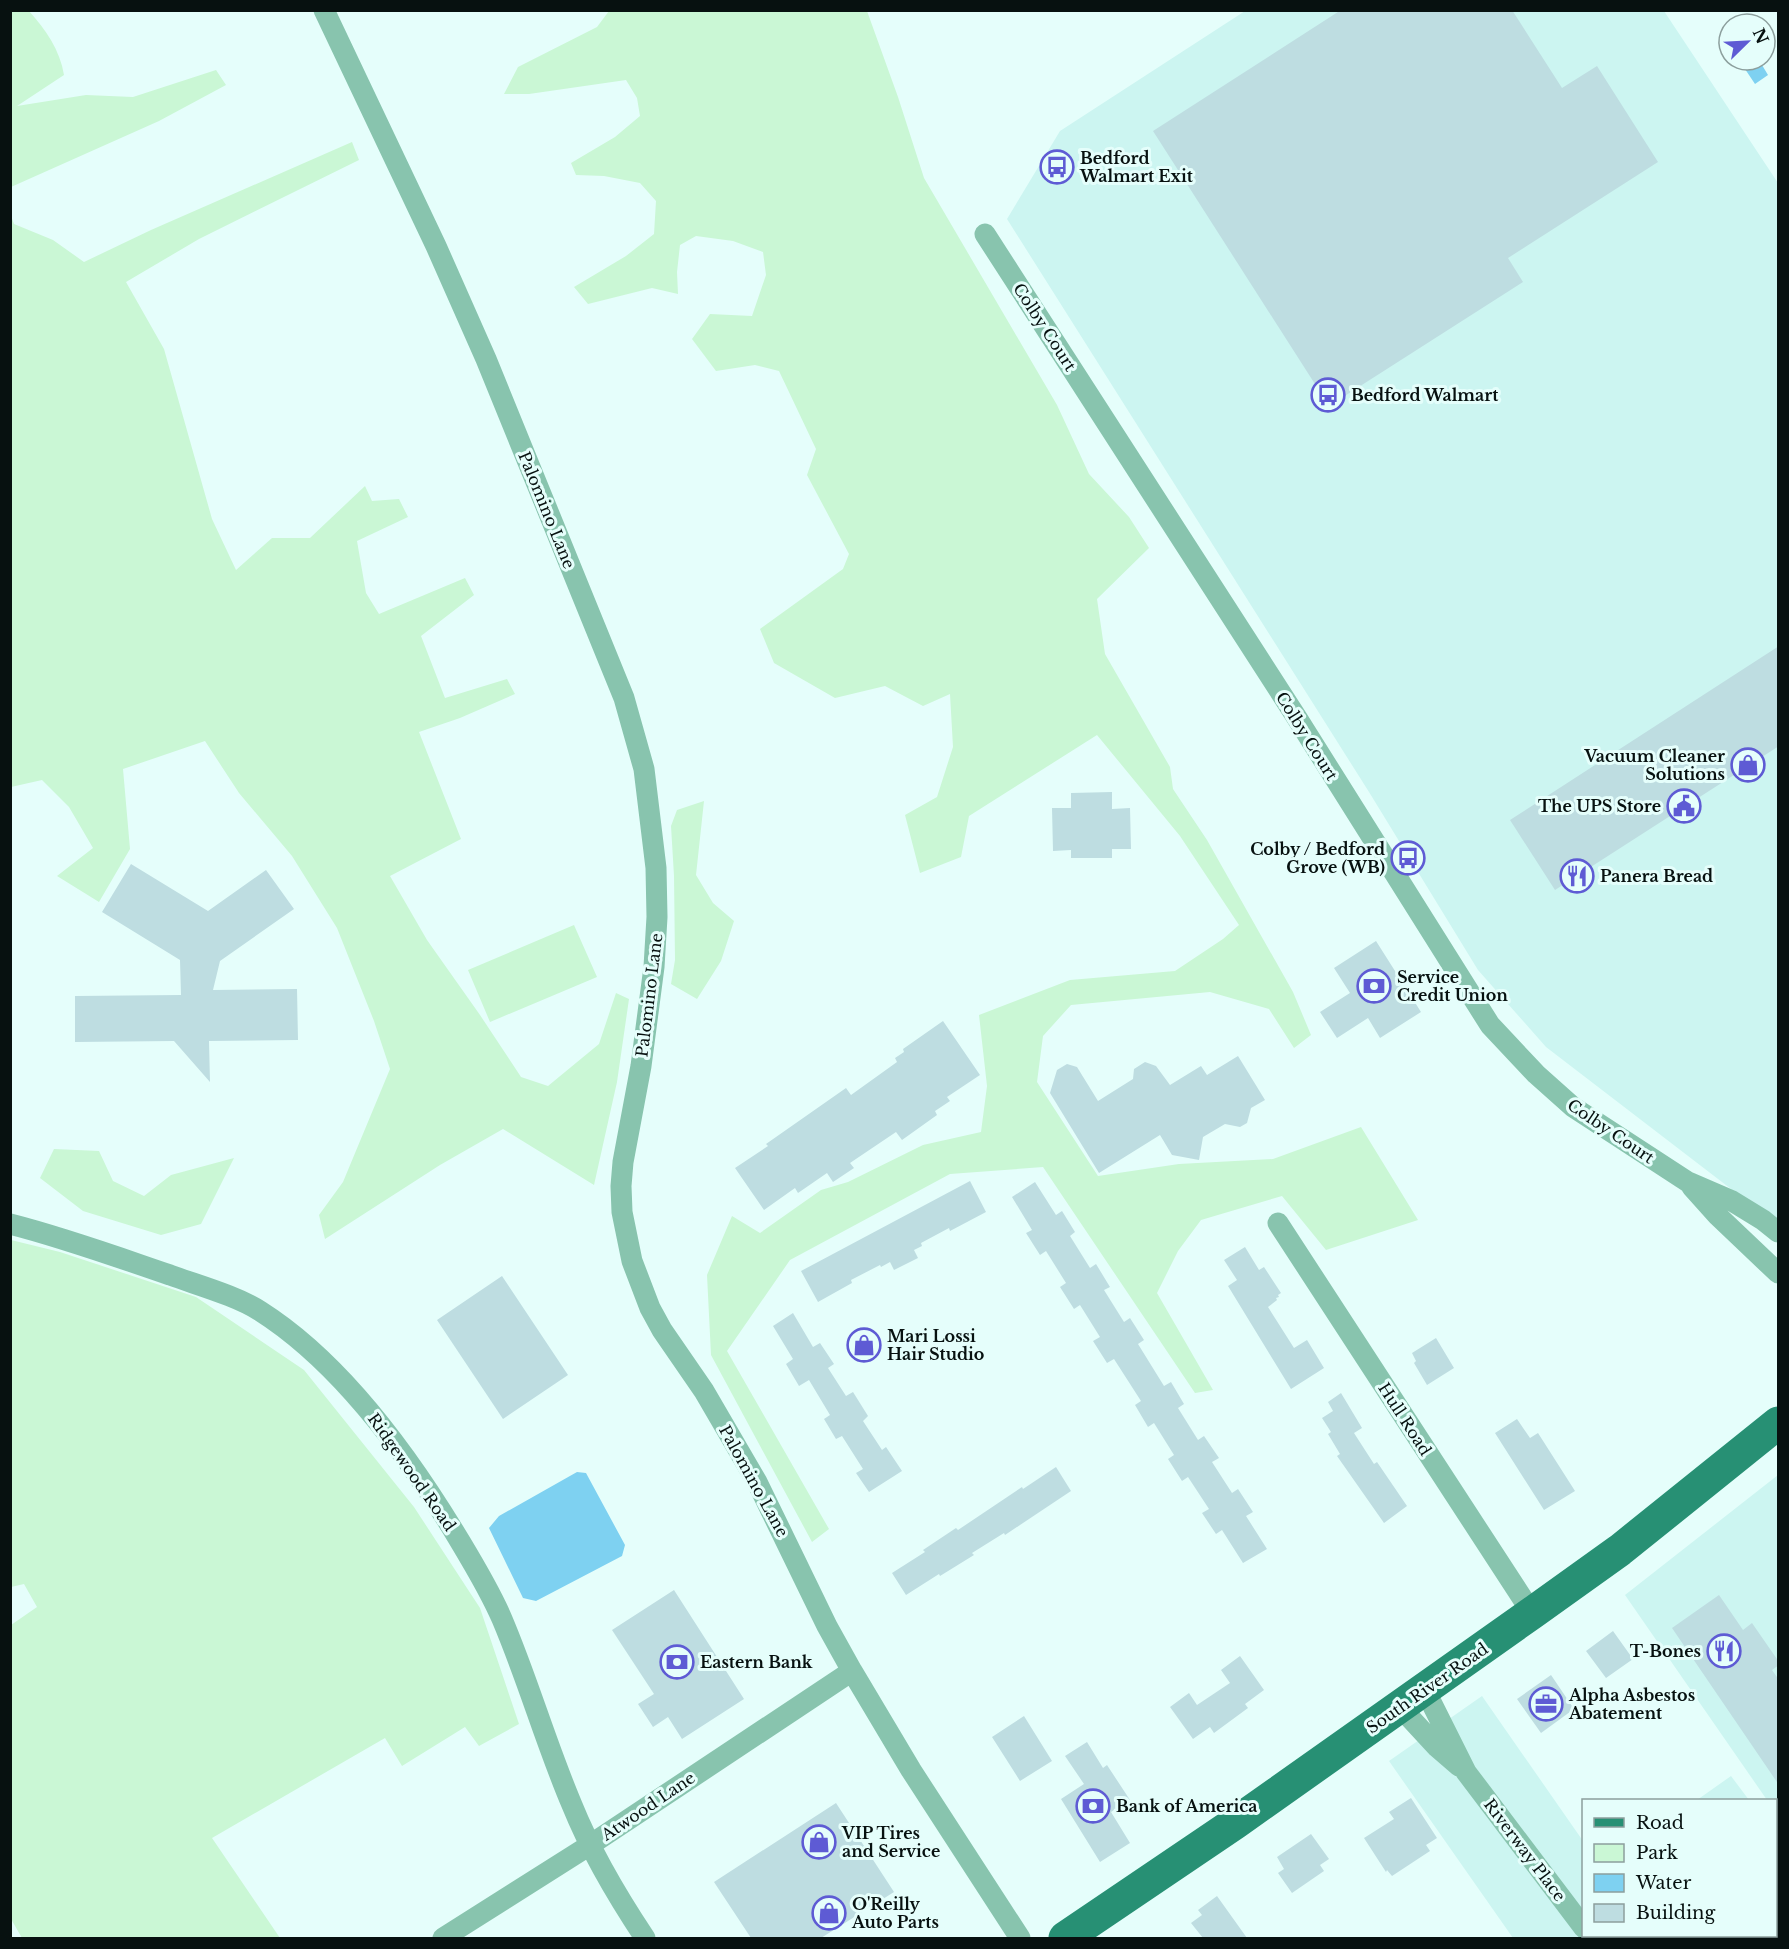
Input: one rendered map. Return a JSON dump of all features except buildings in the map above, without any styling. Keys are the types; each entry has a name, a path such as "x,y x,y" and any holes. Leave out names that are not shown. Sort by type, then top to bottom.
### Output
{"main road":[{"name":"South River Road","path":"1065,1938 1412,1698 1620,1550 1779,1423"}],"street":[{"name":"Palomino Lane","path":"324,10 436,246 486,359 624,698 644,769 656,868 657,917 654,967 621,1186 622,1212 632,1261 650,1308 662,1330 704,1391 757,1482 827,1626 852,1671 911,1770 1020,1938"},
{"name":"Colby Court","path":"985,234 1278,689 1490,1025 1536,1074 1573,1107 1688,1182 1732,1201 1779,1232"},
{"name":"Colby Court","path":"1688,1182 1718,1216 1779,1273"},
{"name":"Hull Road","path":"1278,1223 1532,1613"},
{"name":"Ridgewood Road","path":"10,1224 81,1245 213,1290 258,1309 299,1340 336,1375 369,1412 438,1504 477,1570 513,1645 563,1782 590,1845 628,1913 645,1938"},
{"name":"Atwood Lane","path":"443,1938 590,1845 852,1671"},
{"name":"Riverway Place","path":"1412,1698 1437,1747 1466,1772"},
{"name":"Riverway Place","path":"1412,1698 1582,1925"}],"shaded area":[{"path":"1245,11 1664,11 1778,183 1778,1225 1546,1047 1478,970 1369,792 1007,219 1060,131"},
{"path":"1778,1475 1778,1817 1777,1799 1766,1799 1625,1595"},
{"path":"1482,1696 1582,1840 1582,1937 1777,1937 1777,1841 1778,1938 1513,1938 1389,1761"},
{"path":"1731,1776 1748,1799 1698,1799"}],"green space":[{"path":"10,11 29,11 35,18 56,49 64,75 17,106 86,95 133,97 216,70 226,85 159,121 11,187"},
{"path":"609,11 867,11 924,178 1057,405 1089,474 1129,517 1149,548 1097,599 1105,654 1170,767 1173,789 1207,840 1293,992 1311,1035 1294,1048 1269,1009 1210,992 1071,1005 1043,1036 1037,1082 1098,1176 1179,1164 1273,1159 1361,1127 1418,1220 1326,1250 1282,1196 1201,1220 1178,1251 1157,1293 1213,1390 1195,1393 1043,1167 950,1174 790,1260 727,1351 829,1529 812,1542 711,1355 707,1275 732,1216 760,1233 821,1190 848,1182 923,1145 981,1132 987,1086 979,1015 1070,980 1175,971 1223,939 1239,925 1180,836 1097,735 969,816 961,857 920,873 905,815 937,797 953,747 950,694 923,706 885,686 835,698 774,663 760,629 843,569 849,554 807,475 816,449 779,371 755,365 716,371 692,339 710,314 752,316 766,275 763,252 733,241 696,236 680,245 677,272 678,294 652,288 588,304 574,287 626,256 654,234 656,201 640,183 604,176 576,175 571,163 615,137 640,116 637,98 626,80 529,94 504,94 518,67 597,27"},
{"path":"352,142 359,160 199,239 126,282 164,349 212,519 236,570 272,538 310,538 365,486 372,501 399,499 408,517 357,541 366,593 379,614 465,578 474,595 421,636 445,698 507,679 515,694 460,718 419,732 461,839 390,876 427,940 521,1077 548,1086 599,1044 616,993 629,999 617,1082 594,1185 503,1129 440,1165 325,1239 319,1215 343,1182 390,1069 374,1021 337,928 292,856 239,793 205,741 123,769 130,849 99,902 57,876 93,848 69,807 42,780 11,787 10,213 14,224 53,240 84,262 151,230"},
{"path":"704,801 696,875 713,903 734,921 721,961 697,999 671,984 675,960 671,826 677,810"},
{"path":"574,925 597,977 490,1022 468,970"},
{"path":"54,1149 99,1151 113,1181 144,1196 171,1175 234,1158 201,1224 161,1235 83,1211 40,1178"},
{"path":"11,1240 60,1252 196,1297 304,1370 414,1507 480,1608 519,1724 479,1746 465,1727 402,1766 385,1738 212,1838 280,1938 22,1938 11,1919 11,1625 37,1607 24,1584 11,1587"}],"water":[{"path":"1747,72 1766,72 1768,75 1755,84"},
{"path":"577,1472 586,1473 625,1545 622,1556 536,1601 523,1598 489,1528 499,1516"}],"place":[{"name":"Bedford Walmart Exit","path":"1057,167"},
{"name":"Bedford Walmart","path":"1328,395"},
{"name":"Vacuum Cleaner Solutions","path":"1748,765"},
{"name":"The UPS Store","path":"1684,806"},
{"name":"Colby / Bedford Grove (WB)","path":"1408,858"},
{"name":"Panera Bread","path":"1577,876"},
{"name":"Service Credit Union","path":"1374,986"},
{"name":"Mari Lossi Hair Studio","path":"864,1345"},
{"name":"T-Bones","path":"1724,1651"},
{"name":"Eastern Bank","path":"677,1662"},
{"name":"Alpha Asbestos Abatement","path":"1546,1704"},
{"name":"Bank of America","path":"1093,1806"},
{"name":"VIP Tires and Service","path":"819,1842"},
{"name":"O'Reilly Auto Parts","path":"829,1913"}]}
